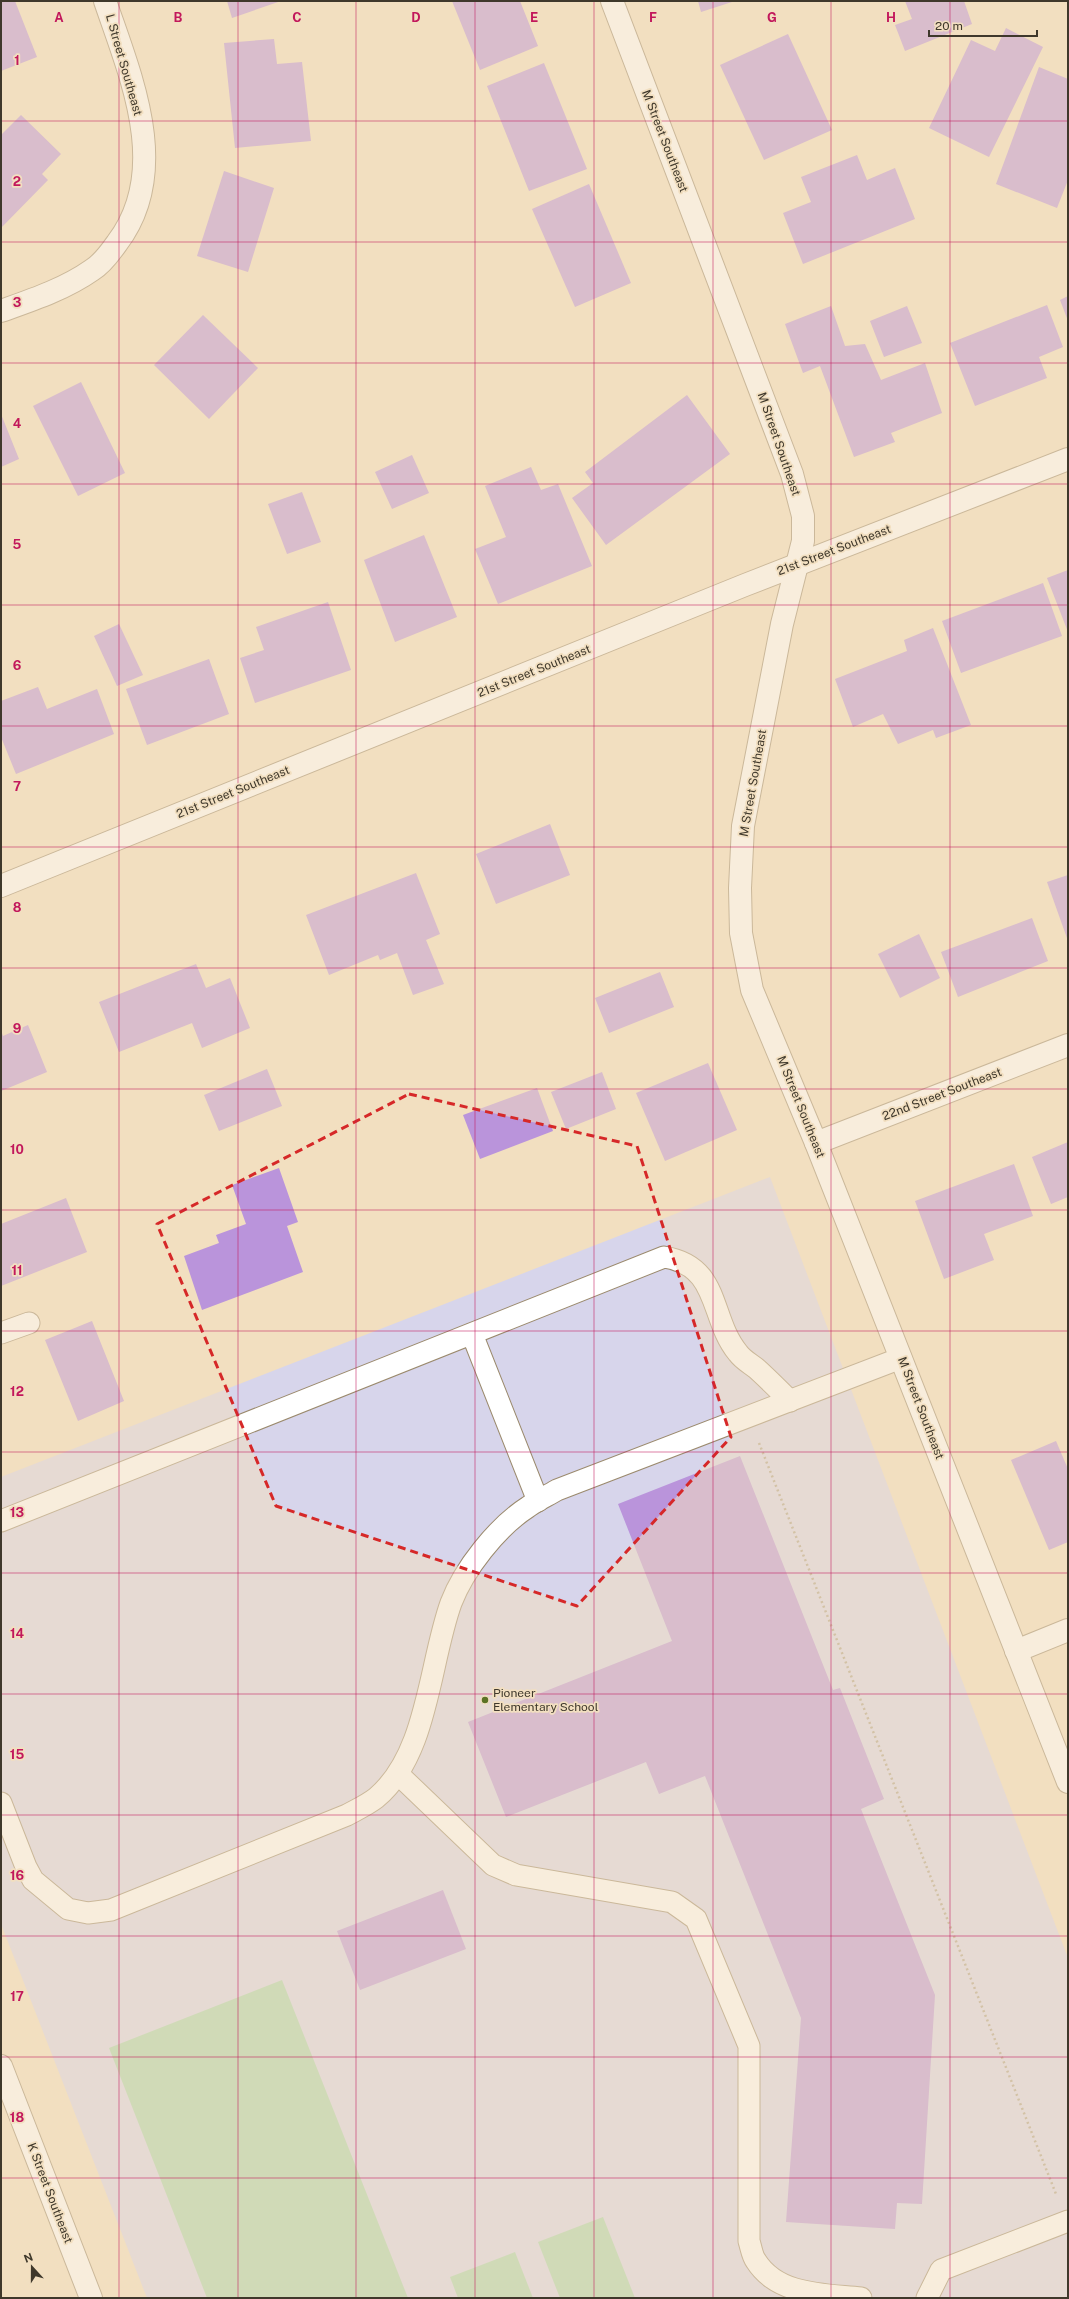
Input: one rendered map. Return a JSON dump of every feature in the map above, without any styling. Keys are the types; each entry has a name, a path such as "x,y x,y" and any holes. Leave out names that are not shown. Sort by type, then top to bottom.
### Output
{"street":[{"name":"L Street Southeast","path":"1,311 63,287 93,269 110,253 128,229 137,207 144,181 146,153 140,114 130,75 105,1"},
{"name":"M Street Southeast","path":"612,1 792,474 803,516 803,540 782,624 743,826 740,888 741,933 752,990 816,1143 1068,1782"},
{"name":"21st Street Southeast","path":"1,886 798,564 1068,459"},
{"name":"22nd Street Southeast","path":"816,1143 1068,1045"},
{"path":"1016,1651 1068,1630"},
{"name":"K Street Southeast","path":"1,2066 91,2298"}],"lane":[{"path":"1,1521 664,1257 681,1260 700,1275 706,1284 728,1340 738,1354 790,1401"},
{"path":"1,1333 29,1323"},
{"path":"472,1334 538,1501"},
{"path":"1,1803 26,1867 33,1880 68,1909 88,1913 111,1910 347,1815 376,1798 398,1774 412,1748 436,1651 452,1602 472,1563 498,1533 527,1507 557,1490 901,1358"},
{"path":"398,1774 493,1865 516,1875 672,1902 696,1919 749,2046 749,2241 755,2261 766,2272 801,2292 861,2298"},
{"path":"927,2298 942,2270 1067,2221"}],"path":[{"path":"749,1417 1067,2221"}],"highlighted area":[{"path":"409,1094 637,1146 731,1437 577,1606 276,1506 157,1224"}],"shaded area":[{"name":"Pioneer Elementary School","path":"770,1177 1068,1958 1068,2298 147,2298 1,1924 1,1477"}],"green space":[{"path":"282,1980 408,2298 207,2298 109,2048"},
{"path":"603,2217 635,2298 560,2298 538,2242"},
{"path":"515,2252 533,2298 458,2298 450,2277"}],"building":[{"path":"1,1 15,1 37,57 1,71"},
{"path":"227,1 281,1 232,18"},
{"path":"452,1 520,1 538,46 480,70"},
{"path":"698,1 735,1 701,12"},
{"path":"905,1 964,1 972,24 905,51 895,25 912,19"},
{"path":"1006,28 1043,47 989,157 929,128 971,40 995,51"},
{"path":"788,34 832,130 764,160 720,65"},
{"path":"274,39 277,64 302,62 311,141 235,148 224,43"},
{"path":"544,63 587,169 529,191 487,86"},
{"path":"1039,67 1068,79 1068,180 1057,208 996,184"},
{"path":"21,115 61,154 42,174 48,180 1,228 1,135"},
{"path":"857,155 867,180 895,168 915,219 803,264 783,213 811,202 801,177"},
{"path":"224,171 274,188 248,272 197,256"},
{"path":"589,184 631,283 575,307 532,209"},
{"path":"1068,296 1068,321 1060,300"},
{"path":"1047,305 1063,347 1039,357 1047,378 975,406 950,343"},
{"path":"831,306 845,346 865,344 881,380 925,363 942,413 891,433 895,442 854,457 820,366 803,373 785,324"},
{"path":"907,306 922,343 884,357 870,321"},
{"path":"203,315 258,368 209,419 154,365"},
{"path":"81,382 125,473 78,496 33,406"},
{"path":"687,395 730,454 606,545 572,498 593,483 585,472"},
{"path":"1,414 19,459 1,467"},
{"path":"412,455 429,493 392,509 375,472"},
{"path":"531,467 541,490 558,484 592,566 498,604 475,549 506,537 485,486"},
{"path":"302,492 321,542 287,554 268,504"},
{"path":"424,535 457,617 395,642 364,560"},
{"path":"1068,570 1068,632 1047,578"},
{"path":"1043,583 1062,636 961,673 942,621"},
{"path":"328,602 351,670 255,703 240,658 264,650 256,627"},
{"path":"119,624 143,675 117,686 94,636"},
{"path":"933,628 971,725 936,738 933,730 898,744 883,714 853,727 835,679 907,651 904,640"},
{"path":"209,659 229,714 147,745 126,689"},
{"path":"38,687 47,709 97,689 114,734 16,774 1,737 1,701"},
{"path":"550,824 570,875 496,904 476,854"},
{"path":"416,873 440,934 426,940 444,984 413,995 397,953 380,960 378,955 329,975 306,915"},
{"path":"1068,875 1068,941 1047,882"},
{"path":"1032,918 1048,961 958,997 941,952"},
{"path":"919,934 940,978 900,998 878,954"},
{"path":"196,964 206,988 230,978 250,1028 202,1048 192,1023 119,1052 99,1002"},
{"path":"660,972 674,1007 609,1033 595,998"},
{"path":"28,1025 47,1072 1,1091 1,1030 3,1036"},
{"path":"708,1063 737,1130 665,1161 636,1093"},
{"path":"267,1069 282,1106 219,1131 204,1095"},
{"path":"602,1072 616,1109 566,1129 551,1092"},
{"path":"537,1088 553,1131 480,1159 463,1115"},
{"path":"1068,1142 1068,1197 1051,1204 1032,1157"},
{"path":"1014,1164 1033,1216 984,1234 994,1260 944,1279 915,1201"},
{"path":"279,1168 298,1222 287,1226 303,1272 202,1310 184,1256 219,1243 216,1235 246,1224 232,1185"},
{"path":"66,1198 87,1252 1,1286 1,1224"},
{"path":"92,1321 124,1401 78,1421 45,1340"},
{"path":"1056,1441 1068,1469 1068,1542 1049,1550 1011,1460"},
{"path":"740,1456 833,1690 840,1688 884,1799 861,1809 935,1995 922,2204 897,2203 895,2229 786,2222 801,2018 705,1776 659,1794 646,1762 506,1817 468,1722 672,1641 618,1504"},
{"path":"443,1890 466,1949 360,1990 337,1931"}],"place":[{"name":"Pioneer Elementary School","path":"485,1700"}]}
